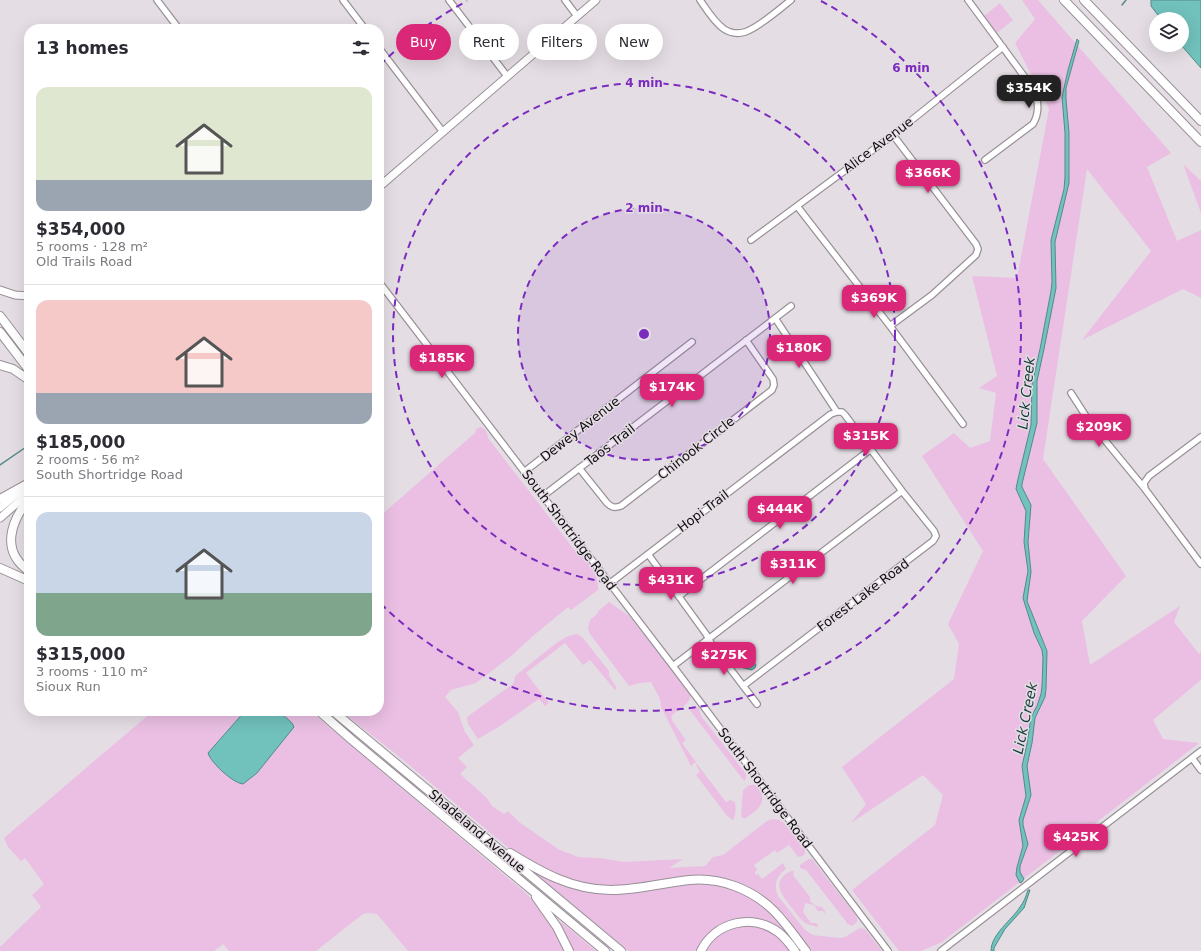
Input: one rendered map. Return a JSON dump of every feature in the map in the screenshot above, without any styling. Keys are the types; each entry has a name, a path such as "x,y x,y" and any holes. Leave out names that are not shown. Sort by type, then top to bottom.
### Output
{"highway":[{"path":"1064,0 1201,142"},
{"path":"1084,0 1201,121"},
{"path":"0,316 24,347"},
{"path":"0,332 24,363"},
{"path":"0,365 10,367 24,376"},
{"path":"0,498 24,486"},
{"path":"24,506 15,521 10,538 15,556 24,567"},
{"path":"0,568 24,579"},
{"name":"Shadeland Avenue","path":"325,716 605,951"},
{"name":"Shadeland Avenue","path":"339,716 621,951"},
{"path":"485,838 543,873 563,881 582,886 606,890 628,890 685,881 704,880 735,886 752,894 773,910 782,919 806,951"},
{"path":"532,890 557,927 569,951"},
{"path":"701,951 710,937 720,928 736,923 748,922 762,924 777,932 795,951"}],"main road":[{"path":"384,183 596,0"},
{"path":"0,290 15,295 24,296"},
{"path":"0,508 24,487"},
{"path":"0,518 24,497"}],"street":[{"path":"157,0 175,24"},
{"path":"343,0 361,24"},
{"path":"449,0 507,76"},
{"path":"565,0 577,16"},
{"path":"700,0 721,26 729,32 738,33 753,29 792,0"},
{"path":"968,0 1032,87 1036,95 1038,107 1037,118 1033,124 985,160"},
{"name":"Alice Avenue","path":"751,240 893,135 1003,47"},
{"path":"384,55 443,132"},
{"path":"890,326 932,295 976,255 978,251 976,244 893,135"},
{"path":"797,206 890,326 963,424"},
{"name":"South Shortridge Road","path":"384,289 673,666 888,951"},
{"name":"Taos Trail","path":"543,496 791,306"},
{"name":"Forest Lake Road","path":"743,686 933,541 936,536 934,530 902,491 845,415 842,412 837,412 775,318"},
{"name":"Chinook Circle","path":"579,468 611,507 616,508 627,502 772,390 774,385 773,379 746,340"},
{"name":"Dewey Avenue","path":"524,472 692,342"},
{"path":"1071,393 1089,420 1145,489 1201,564"},
{"name":"Hopi Trail","path":"609,584 831,414 837,412"},
{"path":"1145,489 1144,483 1149,476 1201,437"},
{"path":"679,596 871,449"},
{"path":"673,666 902,491"},
{"path":"648,554 706,634 712,645 756,704"},
{"path":"941,951 1201,751"},
{"path":"1192,758 1201,770"}],"shaded area":[{"path":"1022,0 1038,0 1171,153 1147,167 1177,241 1201,230 1201,298 1183,289 1082,340 1151,251 1087,169 1043,459 1126,576 1082,621 1090,665 1180,606 1174,622 1199,654 1201,652 1201,680 1153,720 1163,739 1199,743 942,942 921,951 899,951 852,890 935,825 943,795 923,775 851,823 866,804 842,767 954,679 959,644 948,624 983,551 922,456 954,433 970,448 990,441 996,393 979,388 997,376 972,276 1017,278 1049,109 1015,43 1035,19"},
{"path":"1000,3 1013,20 997,33 984,16"},
{"path":"1183,164 1201,181 1201,213"},
{"path":"480,427 486,431 488,438 576,552 579,550 586,559 595,573 598,590 571,610 568,607 510,657 476,683 451,690 445,697 458,712 465,732 474,745 458,758 467,767 460,774 487,798 492,806 504,814 508,811 519,822 558,849 578,857 600,858 624,862 683,859 669,868 705,866 713,857 723,855 767,821 776,819 784,823 805,850 805,853 803,856 798,857 789,845 777,853 775,850 754,865 757,869 755,873 756,875 758,874 762,879 783,863 786,869 778,877 776,888 778,896 805,930 813,935 840,938 845,937 860,928 865,929 882,951 812,951 785,915 779,910 759,895 723,879 633,886 606,886 587,884 560,877 512,851 396,754 347,716 384,716 384,513 476,432 475,430"},
{"path":"609,602 629,616 690,694 689,701 671,717 686,740 682,743 696,762 691,766 661,707 660,699 651,682 629,686 590,634 588,629 590,620"},
{"path":"576,634 583,638 609,671 609,676 617,688 615,690 590,660 583,665 565,643 526,673 549,703 545,706 539,699 478,739 468,724 467,717 514,683 515,676 555,644 566,637"},
{"path":"694,706 699,708 701,716 746,774 746,779 744,781 689,709"},
{"path":"147,716 241,716 208,753 292,723 284,716 316,716 527,894 536,903 555,928 565,951 408,951 377,914 369,913 363,914 316,951 229,951 223,944 214,951 0,951 0,947 41,907 32,895 44,884 25,858 21,861 8,847 4,838"},
{"path":"697,764 726,802 730,800 735,802 736,811 733,820 727,816 696,775 700,772 696,765"},
{"path":"749,785 755,785 760,791 762,800 758,809 744,819 741,816 743,790"},
{"path":"809,859 812,859 857,917 857,922 852,926 846,923 846,921 806,870 800,868 800,865"},
{"path":"791,871 794,871 793,875 810,897 810,901 816,906 822,907 825,911 825,914 823,911 818,911 814,905 805,903 803,912 811,923 816,923 819,927 809,925 802,921 782,894 779,884 781,879"},
{"path":"536,872 576,888 676,885 708,882 736,889 758,901 778,919 802,951 799,951 761,920 750,918 733,920 719,926 709,933 697,951 628,951 551,887 534,875"},
{"path":"561,922 596,951 571,951 559,925"},
{"path":"748,925 770,930 781,939 790,951 705,951 714,940 724,932"}],"water":[{"path":"1151,0 1201,0 1201,68 1187,52 1189,52 1189,12 1156,12 1151,6"},
{"name":"Lick Creek","path":"1077,39 1079,41 1066,88 1069,133 1069,183 1055,242 1056,288 1037,381 1037,423 1022,484 1031,505 1028,542 1031,572 1027,601 1047,651 1045,697 1035,718 1027,766 1031,795 1023,820 1028,844 1020,866 1020,872 1024,879 1020,883 1016,875 1023,846 1019,820 1026,796 1022,766 1031,717 1041,694 1043,658 1042,650 1034,633 1023,598 1028,571 1024,542 1026,511 1016,489 1031,425 1032,385 1051,291 1051,240 1064,189 1065,177 1065,133 1062,97"},
{"path":"745,649 756,665 752,670 740,667 731,661 734,656"},
{"path":"241,716 284,716 294,727 257,773 243,784 234,780 223,772 213,762 208,753"},
{"path":"1028,890 1030,890 1024,908 1005,929 994,948 994,951 991,951 994,939 1021,905"}],"waterway":[{"name":"Lick Creek","path":"1122,5 1126,0"},
{"path":"0,465 24,448"}]}
